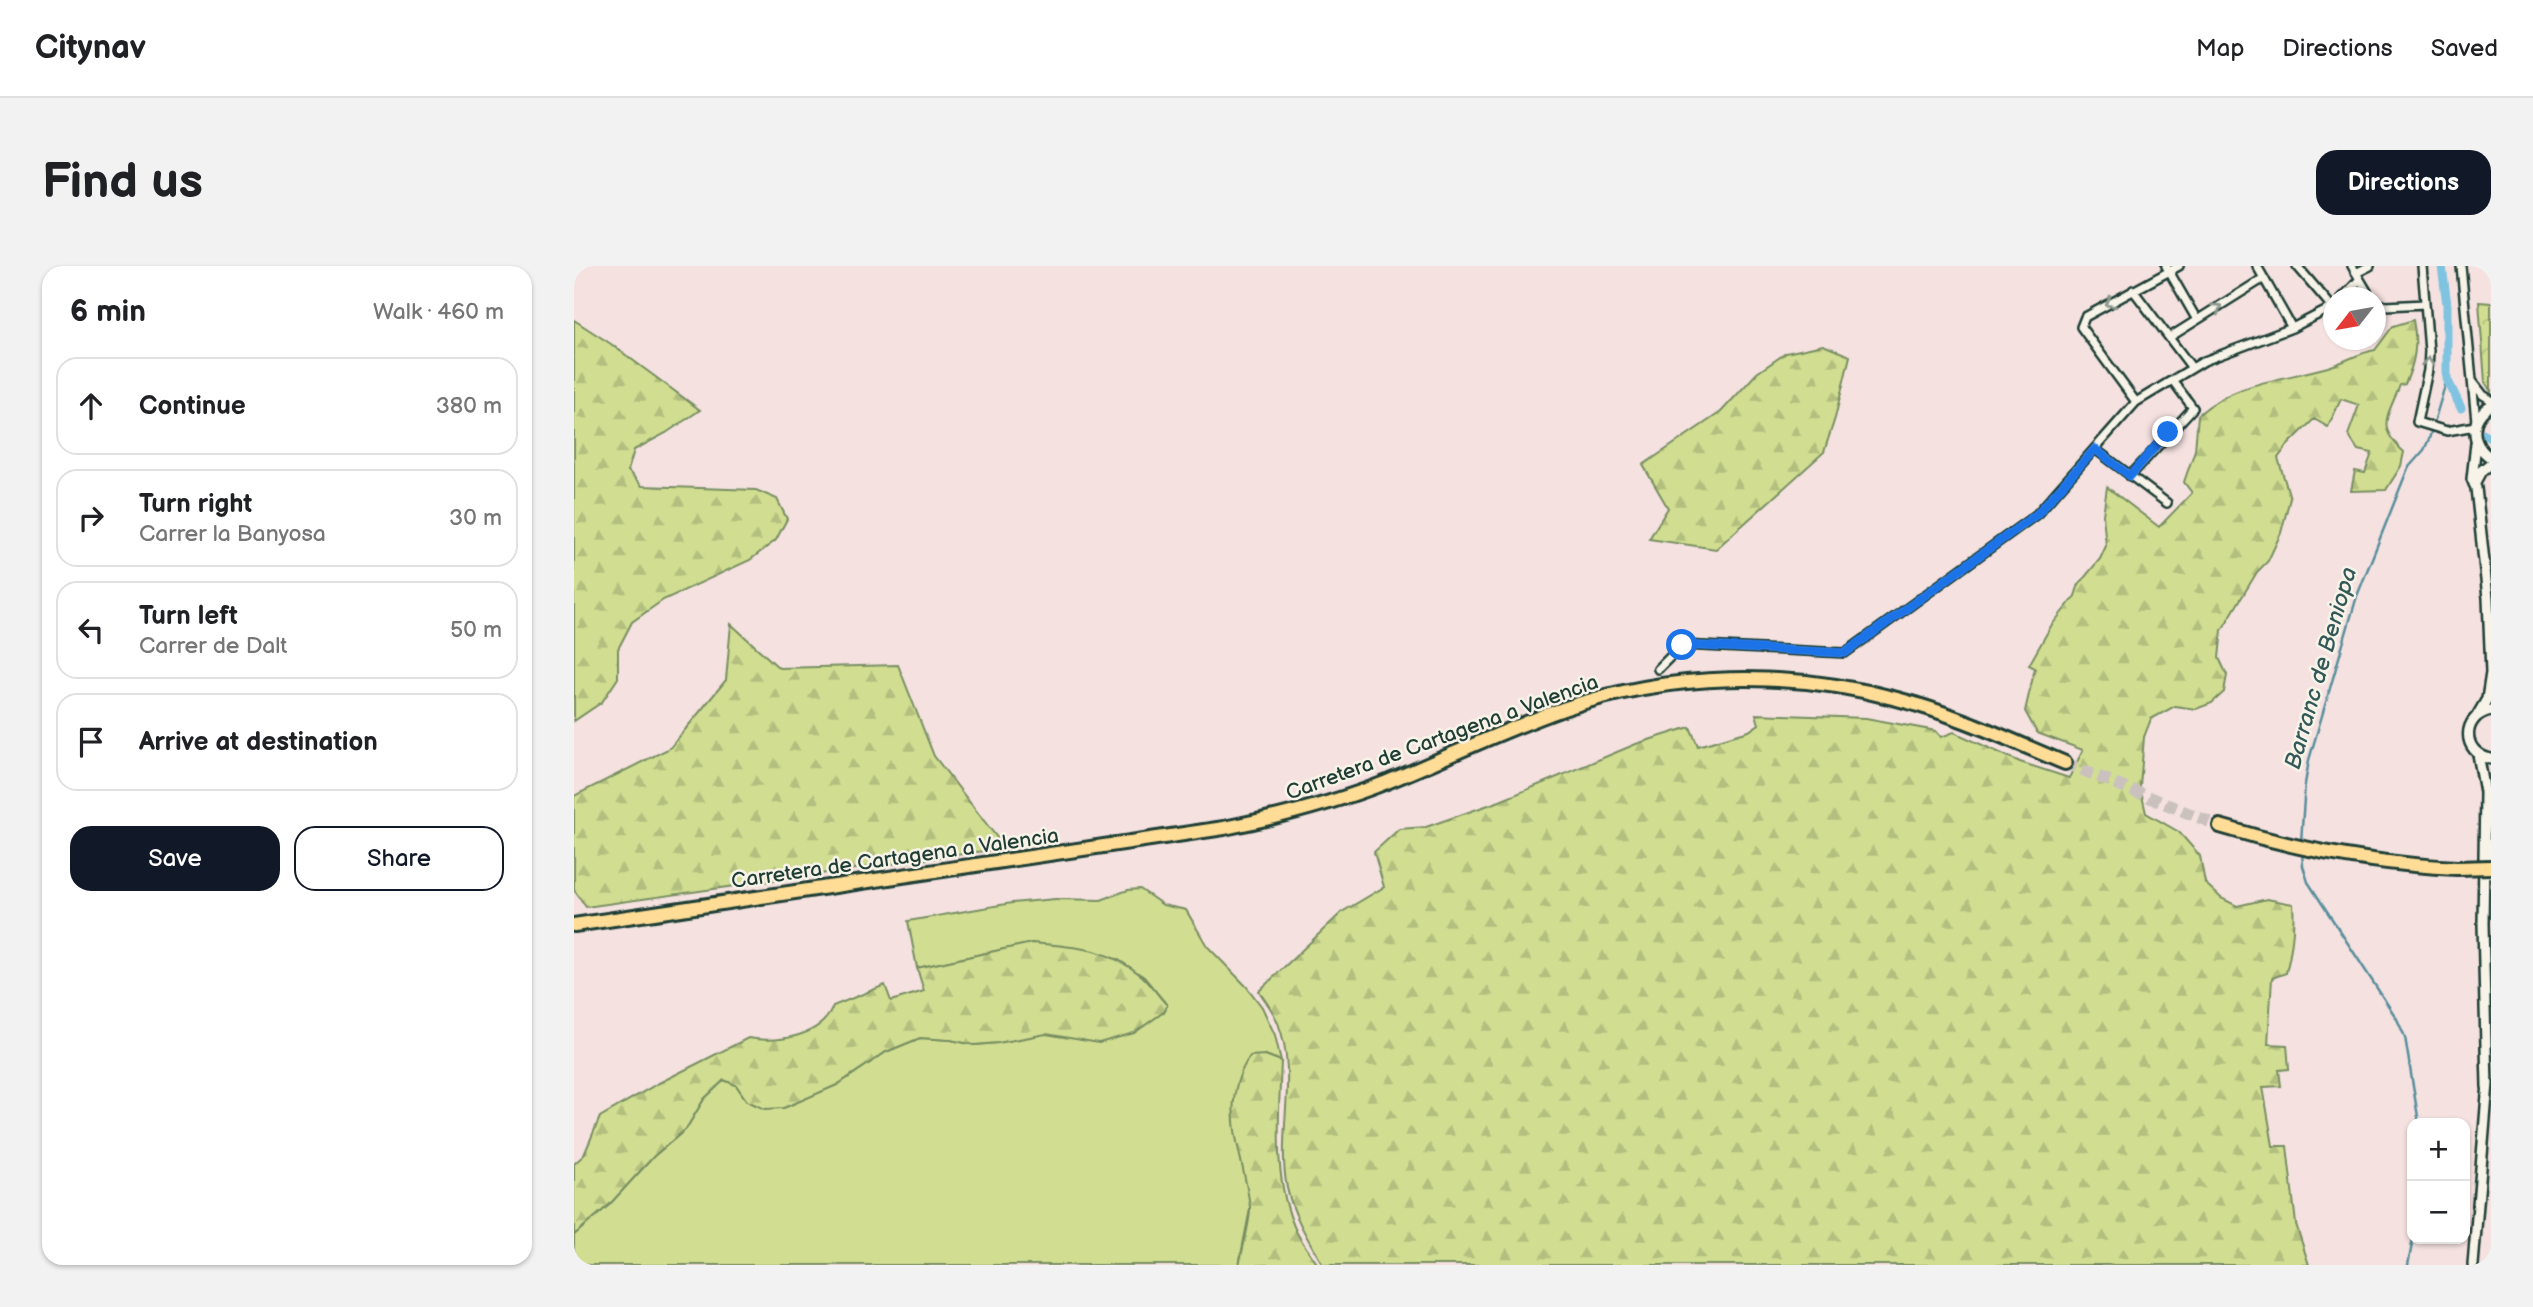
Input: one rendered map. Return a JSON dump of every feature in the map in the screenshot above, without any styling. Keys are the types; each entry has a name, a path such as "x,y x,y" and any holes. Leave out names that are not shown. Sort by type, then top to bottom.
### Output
{"highway":[{"name":"Carretera de Cartagena a Valencia","path":"574,925 1224,828 1273,818 1387,782 1565,709 1621,693 1699,681 1766,679 1862,691 1941,712 2065,763"},
{"path":"2220,826 2282,844 2293,853 2385,867 2491,874"},
{"path":"2458,871 2491,867"}],"street":[{"path":"2136,402 2081,327 2085,317 2168,269 2179,266"},
{"path":"2257,266 2292,328"},
{"path":"2297,266 2323,296"},
{"path":"2356,273 2370,266"},
{"path":"2422,266 2428,360 2417,422 2447,431 2475,424 2483,410 2491,405"},
{"path":"2461,266 2476,443 2472,479 2488,597 2491,673 2487,699 2472,721 2468,735 2477,754 2485,792 2483,924 2487,1087"},
{"path":"2168,269 2197,320"},
{"path":"2170,337 2264,278"},
{"path":"2133,290 2192,368"},
{"path":"2386,306 2425,304"},
{"path":"1658,669 1682,645 1845,653 2037,514 2136,402 2204,361 2292,328 2323,312"},
{"path":"2130,476 2193,408 2173,381"},
{"path":"2472,382 2491,400"},
{"path":"2476,443 2491,458"},
{"path":"2095,449 2167,503"},
{"path":"2474,484 2481,471 2491,463"},
{"path":"2477,716 2491,710"},
{"path":"2477,754 2491,759"},
{"path":"2484,803 2487,818 2488,945 2491,951 2489,1016 2486,1023"},
{"path":"2491,844 2491,874"},
{"path":"2473,1265 2491,1057"}],"green space":[{"path":"2479,302 2491,303 2491,392 2485,382"},
{"path":"574,320 700,410 634,450 628,471 642,486 756,490 777,499 787,519 776,540 750,560 663,600 632,622 618,649 618,678 602,702 574,721"},
{"path":"2413,320 2415,337 2411,368 2405,384 2400,385 2387,421 2389,435 2404,452 2401,466 2386,490 2351,491 2355,471 2365,473 2372,453 2358,450 2348,435 2359,405 2341,399 2328,427 2314,419 2288,445 2278,458 2290,498 2281,533 2268,561 2257,572 2222,630 2219,658 2227,675 2224,692 2212,703 2196,709 2175,706 2151,719 2144,737 2140,787 2146,813 2179,832 2200,856 2205,883 2221,898 2237,906 2267,899 2293,904 2294,922 2286,973 2272,978 2268,1044 2287,1045 2289,1069 2279,1070 2281,1086 2263,1087 2273,1146 2287,1146 2296,1224 2309,1265 1323,1265 1297,1218 1287,1188 1284,1146 1287,1063 1276,1019 1259,991 1342,912 1384,887 1374,852 1399,829 1426,827 1500,801 1636,744 1690,727 1698,746 1749,731 1759,724 1756,714 1866,718 1936,731 1941,737 1954,732 2020,762 2069,778 2083,750 2037,733 2025,711 2035,668 2029,665 2051,626 2075,596 2079,584 2100,559 2106,546 2103,515 2107,487 2159,527 2192,493 2184,482 2195,450 2198,415 2212,404 2242,389 2331,366 2375,350 2386,350 2386,335 2393,326"},
{"path":"1823,345 1850,356 1824,452 1716,549 1649,539 1668,508 1643,465 1721,412 1757,373 1786,353"},
{"path":"731,624 779,668 898,665 934,756 1005,848 586,907 574,890 574,796 670,748 726,680"},
{"path":"1140,889 1163,905 1186,910 1207,946 1246,986 1262,1007 1275,1035 1281,1061 1265,1055 1250,1209 1239,1265 574,1265 574,1235 609,1205 654,1156 686,1129 704,1099 724,1080 736,1085 747,1101 765,1109 837,1085 886,1052 920,1038 975,1045 998,1043 1167,1005 1144,977 1117,959 1032,943 917,968 908,921 1012,903 1055,899 1101,900 1128,890"},
{"path":"1032,943 1090,950 1116,959 1145,979 1167,1005 1165,1011 1134,1033 1099,1043 1046,1034 974,1045 920,1038 886,1052 837,1085 784,1108 765,1109 747,1101 736,1085 724,1080 704,1099 686,1129 654,1156 609,1205 574,1235 574,1164 584,1155 600,1117 657,1084 748,1038 797,1036 819,1025 833,1006 885,985 891,1001 924,991 917,968"},
{"path":"1265,1055 1281,1061 1280,1170 1289,1213 1297,1233 1318,1265 1239,1265 1250,1207 1235,1130 1235,1093 1240,1075 1250,1056"}],"waterway":[{"name":"Barranc de Beniopa","path":"2442,266 2447,305 2447,379 2461,408"},
{"name":"Barranc de Beniopa","path":"2301,842 2309,760 2357,596 2408,468 2424,450 2429,439 2447,379"},
{"path":"2483,434 2491,438"},
{"name":"Barranc de Beniopa","path":"2302,852 2308,882 2397,1019 2405,1037 2418,1118"},
{"name":"Barranc de Beniopa","path":"2408,1265 2412,1244"}],"tunnel":[{"path":"2065,763 2220,826"}],"route":[{"path":"1682,645 1845,653 2037,514 2095,449 2130,476 2168,432"}]}
